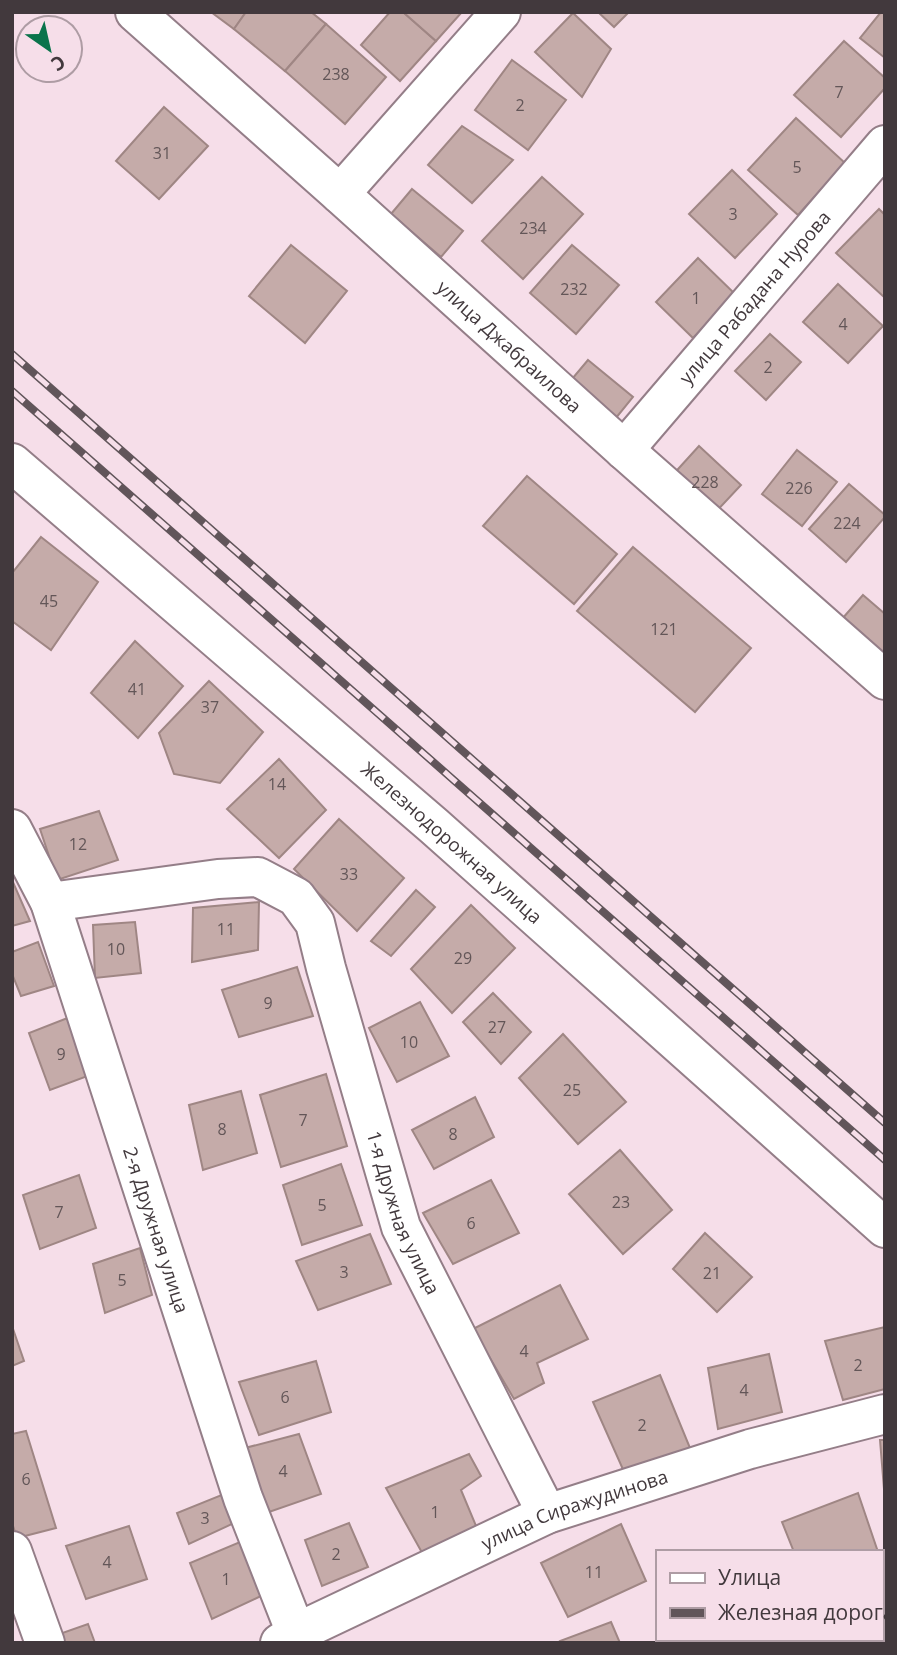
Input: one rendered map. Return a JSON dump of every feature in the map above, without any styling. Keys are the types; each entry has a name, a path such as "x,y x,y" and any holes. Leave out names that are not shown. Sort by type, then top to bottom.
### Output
{"street":[{"name":"улица Джабраилова","path":"135,12 885,680"},
{"path":"340,194 501,12"},
{"name":"улица Рабадана Нурова","path":"624,450 885,145"},
{"name":"Железнодорожная улица","path":"12,463 434,826 885,1228"},
{"name":"2-я Дружная улица","path":"12,829 50,902 288,1638"},
{"name":"1-я Дружная улица","path":"50,902 218,879 258,877 296,897 315,923 401,1227 547,1514"},
{"name":"улица Сиражудинова","path":"288,1638 547,1514 750,1448 885,1414"},
{"path":"12,1551 45,1643"}],"building":[{"path":"211,12 246,12 234,29"},
{"path":"246,12 311,12 326,24 285,71 234,29"},
{"path":"390,12 403,12 436,41 400,81 361,45"},
{"path":"403,12 462,12 436,41"},
{"path":"598,12 629,12 614,27"},
{"path":"881,12 885,12 885,58 860,38"},
{"path":"573,13 611,49 582,97 535,52"},
{"path":"326,24 386,77 345,124 285,71"},
{"path":"844,41 885,78 885,88 841,137 794,95"},
{"path":"512,60 566,100 528,150 475,110"},
{"path":"164,107 208,146 159,199 116,161"},
{"path":"796,118 845,163 798,215 748,170"},
{"path":"462,126 513,160 472,203 428,165"},
{"path":"732,170 777,214 735,258 689,214"},
{"path":"542,177 583,214 523,279 482,241"},
{"path":"412,189 463,231 441,257 391,214"},
{"path":"879,209 885,215 884,297 836,253"},
{"path":"291,245 347,291 305,343 249,296"},
{"path":"572,245 619,285 576,334 530,293"},
{"path":"698,258 735,294 693,338 656,302"},
{"path":"838,284 883,326 848,363 803,322"},
{"path":"770,334 801,362 766,400 735,371"},
{"path":"588,360 633,397 607,429 561,392"},
{"path":"699,446 741,485 711,517 669,479"},
{"path":"797,450 837,482 802,526 762,494"},
{"path":"527,476 617,554 574,604 483,526"},
{"path":"849,484 885,517 846,562 809,529"},
{"path":"41,537 98,582 51,650 12,621 12,573"},
{"path":"633,547 751,648 695,712 577,611"},
{"path":"863,595 885,614 885,670 835,627"},
{"path":"135,641 183,686 138,738 91,693"},
{"path":"209,681 263,732 220,783 174,774 159,733"},
{"path":"279,759 326,810 279,858 227,809"},
{"path":"99,811 118,860 57,880 40,829"},
{"path":"339,819 404,878 357,931 294,869"},
{"path":"12,880 30,921 12,926"},
{"path":"416,890 435,907 391,956 371,941"},
{"path":"259,902 258,950 192,962 193,908"},
{"path":"471,905 515,948 452,1013 411,969"},
{"path":"135,922 141,973 95,978 93,925"},
{"path":"38,942 54,986 21,996 12,974 12,952"},
{"path":"297,967 313,1016 239,1037 222,990"},
{"path":"493,993 531,1032 501,1064 463,1022"},
{"path":"420,1002 449,1056 397,1082 369,1028"},
{"path":"70,1017 93,1074 50,1090 29,1033"},
{"path":"563,1034 626,1102 578,1144 519,1078"},
{"path":"326,1074 347,1146 281,1167 260,1095"},
{"path":"241,1091 257,1153 203,1170 189,1105"},
{"path":"475,1097 494,1137 434,1169 412,1130"},
{"path":"620,1150 672,1210 623,1254 569,1194"},
{"path":"341,1164 362,1225 302,1245 283,1185"},
{"path":"79,1175 96,1228 40,1249 23,1195"},
{"path":"491,1180 519,1233 453,1264 423,1213"},
{"path":"705,1233 752,1277 717,1312 673,1269"},
{"path":"370,1234 391,1284 318,1310 296,1261"},
{"path":"140,1248 152,1295 105,1313 93,1264"},
{"path":"560,1285 588,1339 537,1363 544,1383 514,1399 473,1329"},
{"path":"12,1326 24,1361 12,1366"},
{"path":"885,1327 885,1389 843,1400 825,1341"},
{"path":"769,1354 782,1412 718,1429 708,1368"},
{"path":"316,1361 331,1412 259,1435 239,1382"},
{"path":"660,1375 690,1448 625,1474 593,1402"},
{"path":"26,1431 56,1528 17,1538 12,1523 12,1434"},
{"path":"299,1434 321,1494 269,1512 245,1448"},
{"path":"880,1440 885,1440 885,1489 884,1489"},
{"path":"469,1454 481,1476 461,1490 479,1533 425,1558 386,1488"},
{"path":"858,1493 877,1550 793,1550 782,1522"},
{"path":"224,1494 232,1524 189,1544 177,1513"},
{"path":"349,1523 368,1567 322,1586 305,1540"},
{"path":"621,1524 646,1581 568,1617 541,1563"},
{"path":"129,1526 147,1579 86,1599 66,1546"},
{"path":"240,1542 261,1596 212,1619 190,1563"},
{"path":"611,1622 620,1643 560,1641"},
{"path":"88,1624 95,1643 50,1643 48,1638"},
{"path":"674,1641 723,1643 675,1643"}],"railway":[{"path":"12,354 885,1123"},
{"path":"12,391 885,1160"}]}
